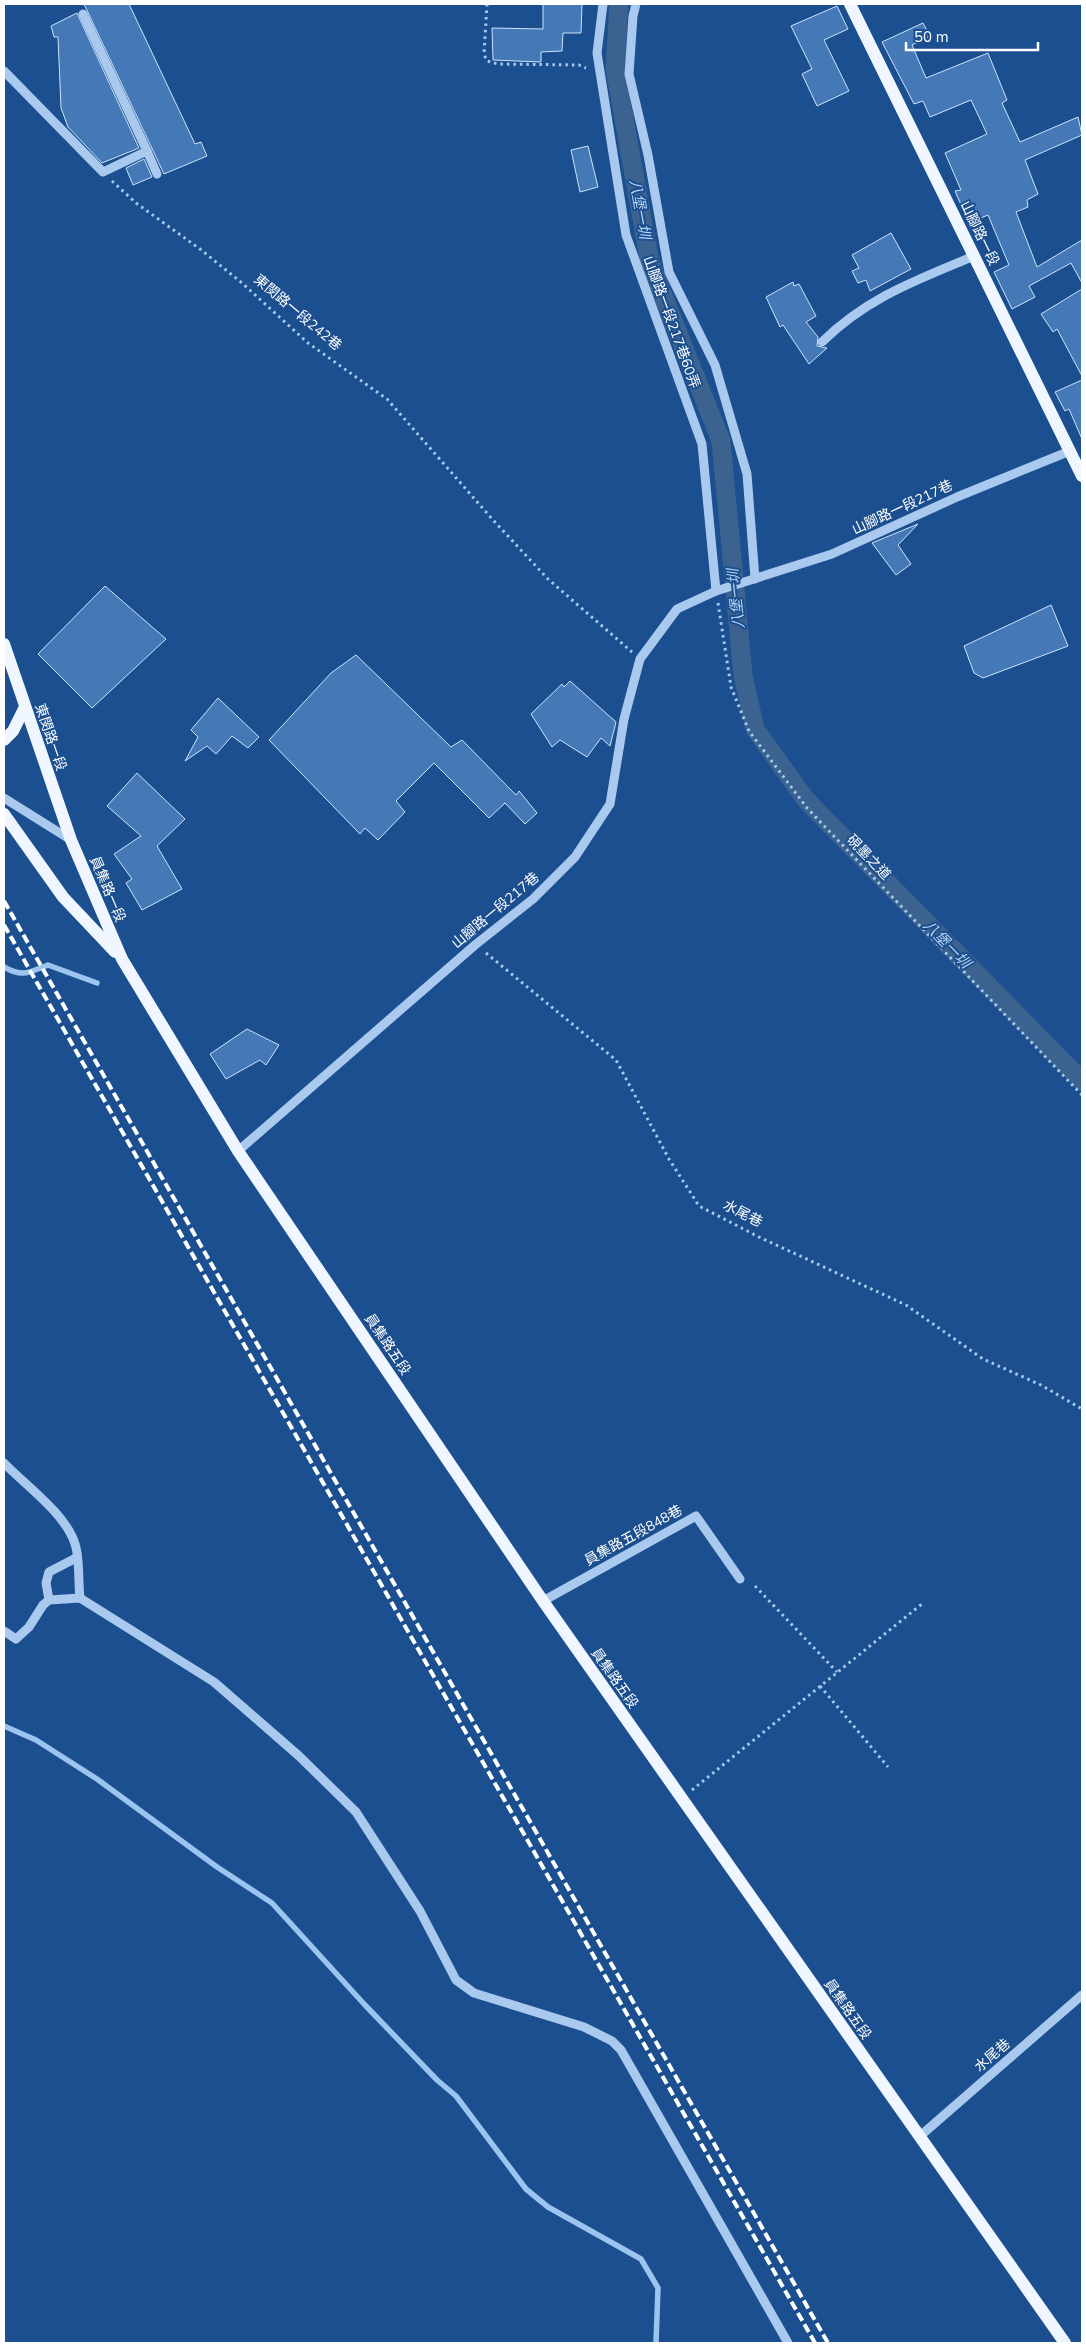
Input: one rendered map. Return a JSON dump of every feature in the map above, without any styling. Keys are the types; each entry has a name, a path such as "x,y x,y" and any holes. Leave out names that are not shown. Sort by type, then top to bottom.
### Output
{"main road":[{"name":"山腳路一段","path":"850,4 1082,476"},
{"name":"東閔路一段","path":"4,644 71,840"},
{"path":"4,740 13,731 25,707"},
{"path":"4,814 63,897 122,959"},
{"name":"員集路一段","path":"71,840 122,959 157,1019"},
{"name":"員集路五段","path":"157,1019 238,1152 542,1600 1065,2343"}],"street":[{"name":"山腳路一段217巷60弄","path":"603,4 597,53 626,235 702,444 716,590"},
{"path":"636,4 633,16 628,74 648,155 669,272 715,366 748,474 755,579"},
{"path":"83,14 157,174"},
{"path":"4,71 103,172 147,152"},
{"path":"822,342 845,320 894,289 974,256"},
{"name":"山腳路一段217巷","path":"238,1152 475,945 533,899 575,857 610,804 624,720 640,659 676,609 716,590 832,554 957,497 1070,451"},
{"path":"4,798 71,840"},
{"path":"4,1463 49,1506 66,1526 75,1544 80,1598"},
{"name":"員集路五段848巷","path":"542,1600 696,1516 740,1579"},
{"path":"4,1631 16,1639 30,1627 49,1600 46,1583 49,1572 76,1558"},
{"path":"49,1600 80,1598 214,1682 299,1756 356,1812 420,1911 456,1980 474,1993 584,2027 612,2041 621,2050 788,2343"},
{"name":"水尾巷","path":"919,2137 1082,1995"}],"path":[{"path":"487,4 484,54 487,61 498,64 579,65 600,74"},
{"name":"東閔路一段242巷","path":"103,172 136,203 200,249 242,283 308,343 387,398 493,520 548,579 640,659"},
{"name":"硯墨之道","path":"716,590 731,687 749,731 807,808 1082,1095"},
{"name":"水尾巷","path":"475,945 616,1060 669,1160 699,1206 759,1237 906,1305 983,1359 1041,1385 1082,1409"},
{"path":"754,1586 837,1672"},
{"path":"682,1798 923,1603"},
{"path":"820,1686 888,1767"}],"building":[{"path":"84,4 129,4 195,144 201,142 207,156 164,174"},
{"path":"543,4 582,4 581,33 563,33 562,51 541,52 541,62 493,60 492,28 543,29"},
{"path":"837,6 848,29 824,40 849,91 817,106 802,74 812,69 791,26"},
{"path":"77,13 139,148 102,163 68,127 61,108 58,37 54,37 51,26"},
{"path":"923,23 930,36 912,45 926,78 988,53 1007,100 1002,103 1020,142 1078,117 1082,135 1025,160 1038,194 1027,200 1028,207 1016,212 1037,267 1082,240 1082,283 1071,263 1029,286 1035,297 1012,309 994,272 1009,265 988,215 969,223 955,191 961,190 945,153 987,134 971,100 930,117 923,101 914,104 882,42"},
{"path":"588,146 598,187 580,192 571,150"},
{"path":"144,159 152,177 133,185 126,168"},
{"path":"891,233 911,269 870,291 866,280 858,283 852,271 859,268 852,255"},
{"path":"793,282 794,286 799,284 816,316 806,322 818,337 817,346 827,348 809,364 783,325 780,327 766,297"},
{"path":"1082,289 1082,376 1057,329 1053,332 1041,314"},
{"path":"1082,380 1082,439 1069,409 1065,411 1055,392"},
{"path":"918,524 898,545 911,564 896,575 872,543"},
{"path":"105,586 166,639 92,708 38,654"},
{"path":"1051,605 1068,646 983,678 974,673 964,646"},
{"path":"356,655 451,747 462,740 516,795 519,791 537,813 525,824 505,803 489,818 434,763 396,801 405,812 378,840 365,828 360,834 269,740 331,673"},
{"path":"570,681 616,722 610,746 601,738 587,757 560,740 552,747 531,714 562,684 564,687"},
{"path":"218,698 259,737 248,748 232,736 216,754 207,746 185,761 198,737 191,730"},
{"path":"137,773 185,819 157,846 182,889 142,910 126,883 132,879 114,854 141,836 107,806"},
{"path":"247,1029 279,1045 266,1065 260,1060 226,1079 210,1054"}],"waterway":[{"name":"八堡一圳","path":"619,4 615,69 650,263 721,441 743,675 755,729 806,800 1082,1081"},
{"path":"4,967 16,972 26,973 48,965 97,983"},
{"path":"4,1726 36,1740 97,1779 217,1867 272,1903 364,2004 437,2080 456,2096 526,2189 548,2207 641,2259 658,2288 656,2343"}],"railway":[{"path":"4,901 828,2343"},
{"path":"4,925 815,2343"}]}
